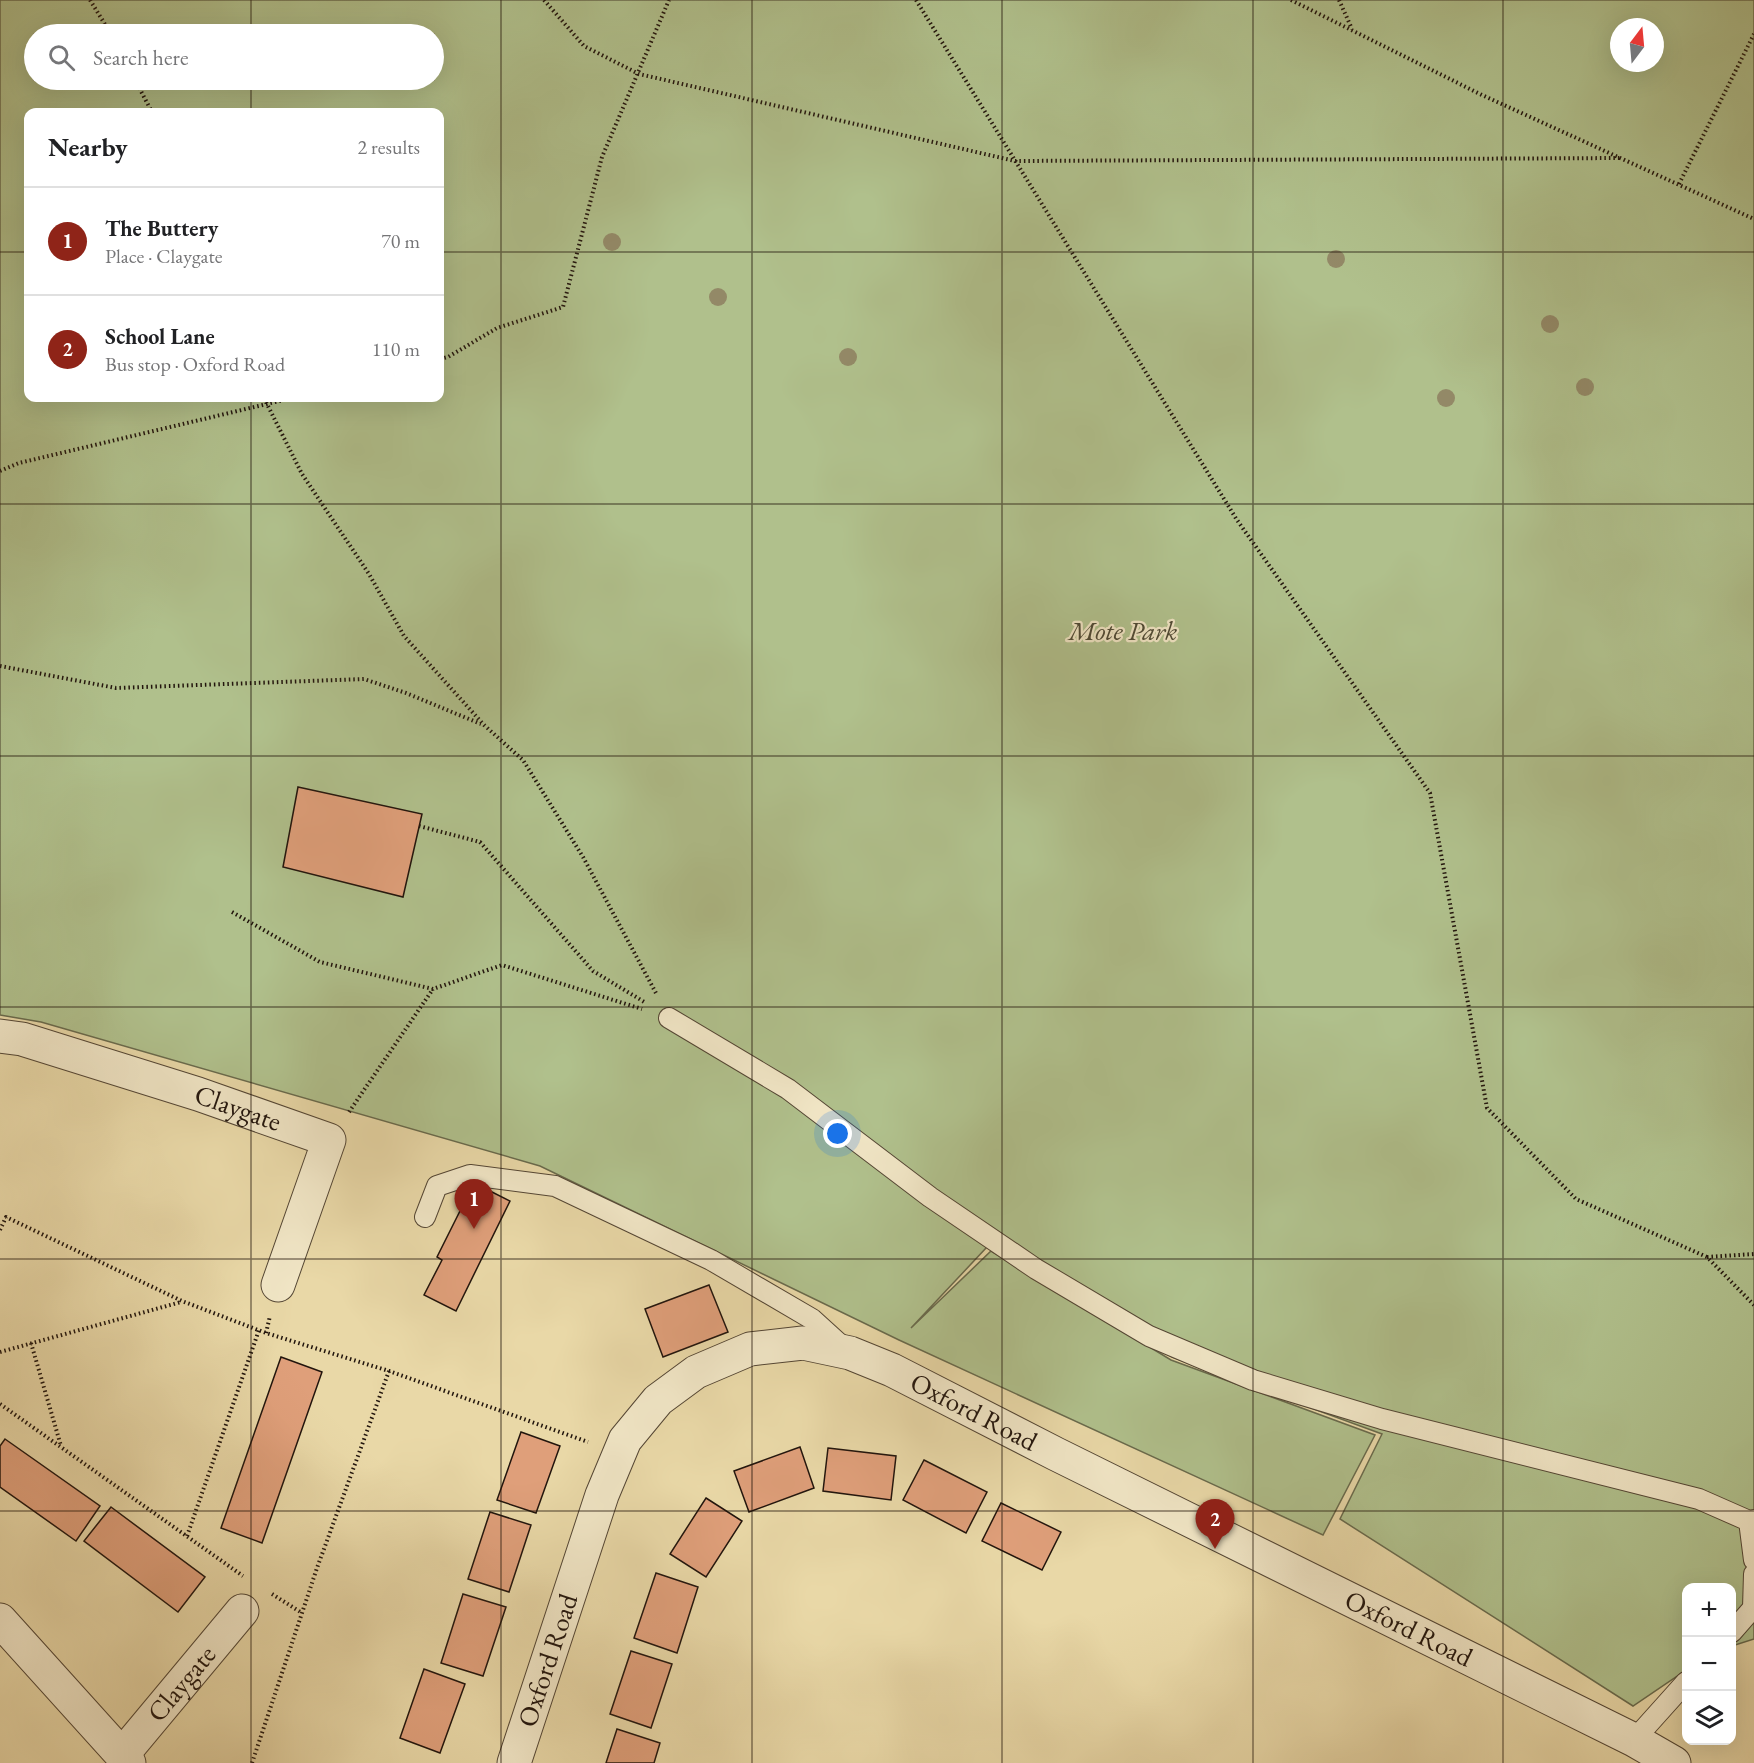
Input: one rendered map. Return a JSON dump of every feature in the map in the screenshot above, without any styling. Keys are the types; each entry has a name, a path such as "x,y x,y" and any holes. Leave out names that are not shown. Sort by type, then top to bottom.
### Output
{"street":[{"name":"Claygate","path":"0,1036 22,1039 198,1094 329,1140"},
{"path":"278,1285 329,1140"},
{"name":"Oxford Road","path":"514,1763 602,1495 626,1440 658,1400 696,1372 750,1349 803,1343 849,1353 892,1370 1653,1754"},
{"name":"Claygate","path":"0,1620 126,1759 253,1600"}],"lane":[{"path":"669,1018 788,1089 930,1197 1036,1269 1149,1336 1253,1380 1382,1419 1700,1498 1751,1520 1754,1560"},
{"path":"425,1217 437,1186 470,1174 555,1186 711,1260 812,1319 849,1353"},
{"path":"1736,1627 1754,1608 1754,1574"},
{"path":"1653,1754 1682,1691"}],"path":[{"path":"90,0 105,24"},
{"path":"544,0 584,46 639,74 1016,161 1622,158"},
{"path":"444,358 497,328 563,307 602,157 669,0"},
{"path":"916,0 1237,520 1430,793 1487,1108 1576,1199 1707,1257 1754,1305"},
{"path":"1291,0 1482,95 1754,219"},
{"path":"1339,0 1353,30"},
{"path":"1679,184 1754,34"},
{"path":"140,90 150,108"},
{"path":"0,471 19,463 276,402"},
{"path":"268,404 302,474 369,574 404,636 484,725 523,760 583,857 669,1018"},
{"path":"0,666 116,688 364,679 406,693 484,725"},
{"path":"419,826 480,842 593,971 669,1018"},
{"path":"232,912 320,962 433,989 502,965 669,1018"},
{"path":"329,1140 433,989"},
{"path":"0,1230 6,1217 182,1301 259,1330 389,1371 620,1453"},
{"path":"1707,1257 1754,1254"},
{"path":"0,1352 182,1301"},
{"path":"187,1536 259,1330"},
{"path":"31,1343 61,1447"},
{"path":"252,1763 302,1613 389,1371"},
{"path":"0,1404 246,1578"},
{"path":"253,1600 302,1613"}],"green space":[{"name":"Mote Park","path":"0,0 1754,0 1754,1639 1736,1645 1736,1583 1682,1583 1682,1673 1633,1706 1340,1519 1382,1434 1172,1357 987,1247 911,1328 991,1251 1171,1360 1375,1435 1323,1535 899,1340 540,1166 41,1022 0,1015"}],"building":[{"path":"298,787 422,814 403,897 283,867"},
{"path":"488,1190 510,1201 456,1311 424,1295 442,1260 437,1257 470,1191 485,1198"},
{"path":"709,1285 728,1332 663,1357 645,1309"},
{"path":"281,1357 322,1372 262,1543 221,1528"},
{"path":"521,1432 560,1446 536,1513 497,1500"},
{"path":"5,1439 100,1506 76,1541 0,1487 0,1446"},
{"path":"800,1447 814,1488 749,1512 734,1471"},
{"path":"828,1448 896,1456 891,1500 823,1491"},
{"path":"924,1460 987,1492 966,1533 903,1500"},
{"path":"706,1498 742,1521 706,1577 670,1554"},
{"path":"1001,1503 1061,1532 1042,1570 982,1541"},
{"path":"111,1507 205,1577 178,1612 84,1541"},
{"path":"490,1512 531,1525 509,1592 468,1579"},
{"path":"656,1573 698,1587 677,1653 634,1638"},
{"path":"463,1594 506,1607 483,1676 441,1663"},
{"path":"631,1651 672,1664 651,1728 610,1714"},
{"path":"424,1669 465,1684 440,1753 400,1738"},
{"path":"617,1729 660,1743 654,1763 606,1763"}],"place":[{"name":"The Buttery","path":"474,1229"},
{"name":"School Lane","path":"1215,1549"}]}
